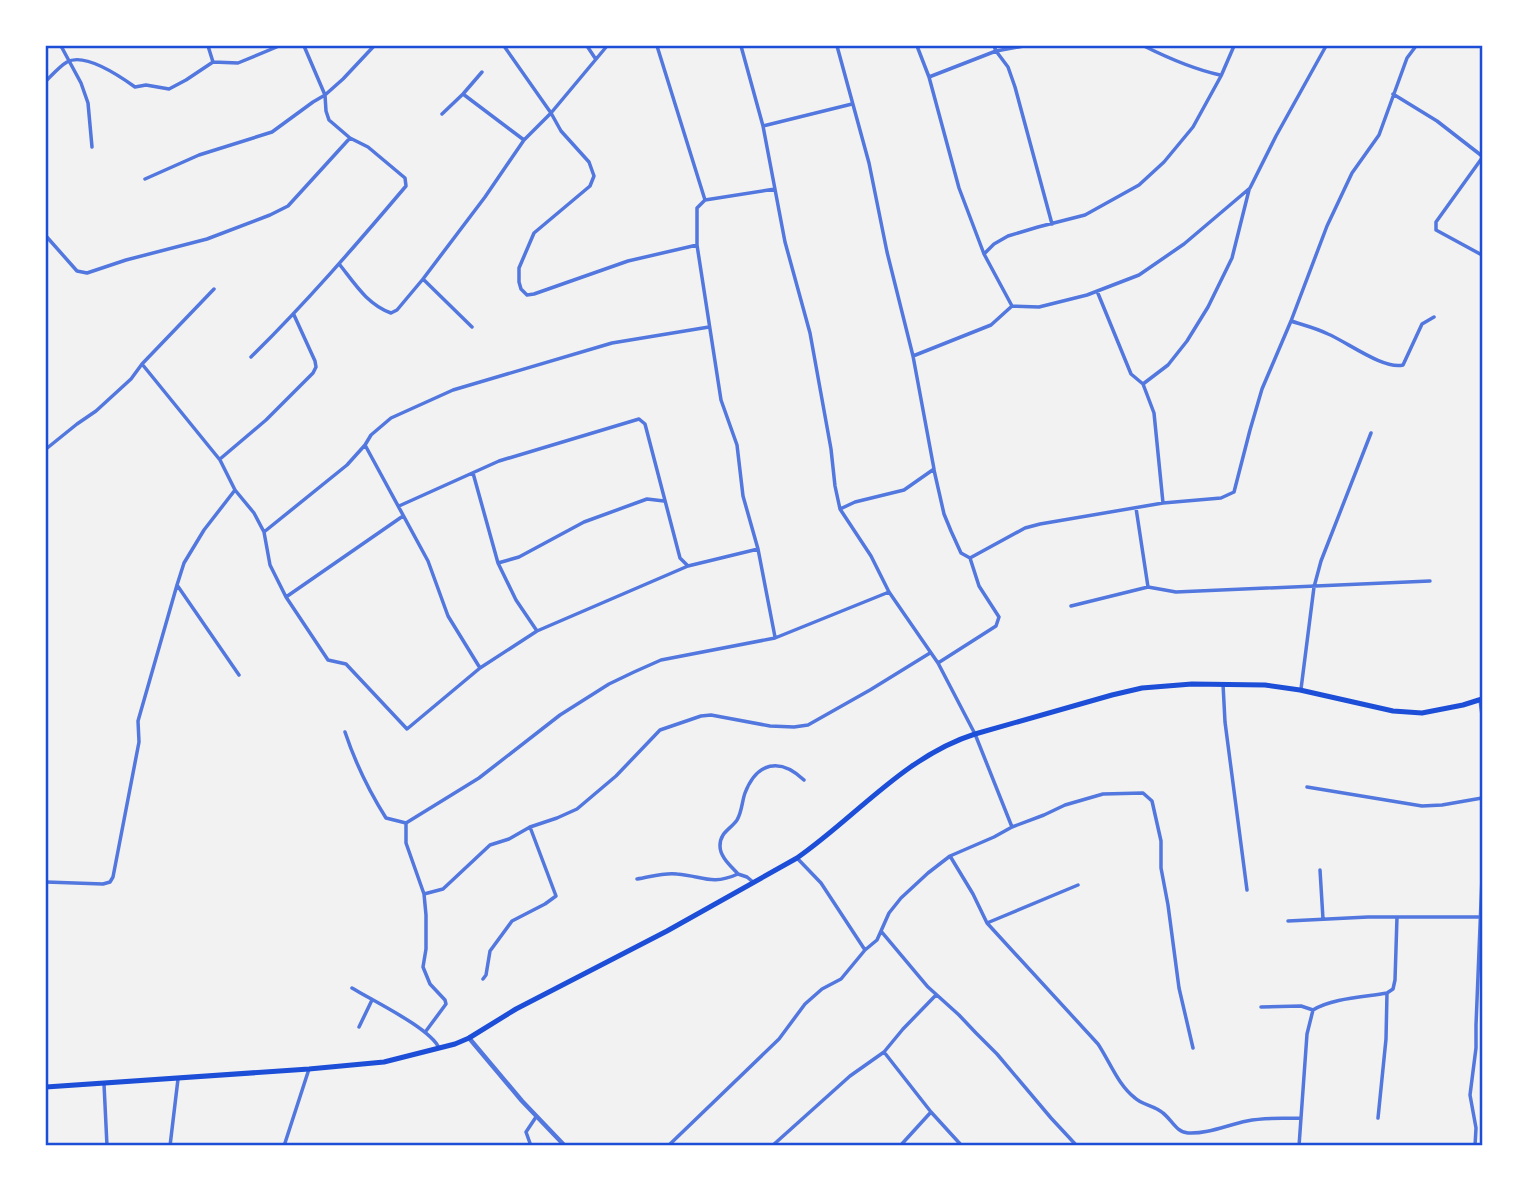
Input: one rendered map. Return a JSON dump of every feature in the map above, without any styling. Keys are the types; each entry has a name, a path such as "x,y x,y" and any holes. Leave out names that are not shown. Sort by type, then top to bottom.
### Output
{"main road":[{"path":"46,1087 384,1062 440,1049 469,1038 516,1009 613,961 797,858 912,765 939,748 975,734 1100,698 1142,688 1223,683 1300,690 1376,708 1422,713 1481,699"}],"street":[{"path":"61,46 81,82 88,103 92,147"},
{"path":"208,46 214,62"},
{"path":"46,81 69,61 80,60 112,71 135,88 146,85 169,89 214,62 237,63 279,46"},
{"path":"251,357 340,265 406,186 405,178 399,172 329,120 325,95 304,46"},
{"path":"145,179 199,155 272,132 325,95 374,46"},
{"path":"503,46 561,131 589,162 594,176 590,186 534,233 519,268 519,282 527,295 628,261 697,245"},
{"path":"587,46 595,58"},
{"path":"340,265 363,295 378,308 391,313 397,310 485,197 524,140 551,113 607,46"},
{"path":"657,46 705,200"},
{"path":"741,46 762,126 785,242 810,333 840,509 871,556 889,592 938,663 975,734 1012,827"},
{"path":"837,46 869,163 887,252 913,356 933,469 944,514 961,553 970,558 979,586 999,617 996,626 938,663"},
{"path":"917,46 929,77 959,188 984,254 1012,306"},
{"path":"929,77 995,48 1024,46"},
{"path":"1144,46 1221,76"},
{"path":"984,254 1008,236 1085,215 1139,186 1194,127 1234,46"},
{"path":"1143,384 1168,365 1208,307 1232,258 1250,188 1326,46"},
{"path":"970,558 1025,528 1040,524 1163,503 1221,498 1234,492 1262,389 1327,226 1352,173 1379,135 1407,58 1416,46"},
{"path":"995,48 1008,67 1016,87 1052,224"},
{"path":"442,114 482,72"},
{"path":"463,94 524,140"},
{"path":"1394,94 1437,121 1482,157 1436,222 1436,230 1482,255"},
{"path":"762,126 853,104"},
{"path":"46,236 77,271 87,273 207,239 288,206 350,138"},
{"path":"913,356 991,325 1012,306 1039,307 1097,291 1139,275 1184,244 1250,188"},
{"path":"775,638 758,550 743,496 737,445 721,400 697,245 697,208 705,200 776,189"},
{"path":"423,279 472,327"},
{"path":"46,449 96,411 134,376 142,364 214,289"},
{"path":"1097,291 1131,374 1143,384 1154,413 1163,503"},
{"path":"220,460 266,420 316,368 316,361 293,315"},
{"path":"1291,321 1326,333 1395,368 1403,365 1422,324 1434,317"},
{"path":"264,532 347,465 371,435 391,418 453,390 612,343 709,327"},
{"path":"142,364 220,460 234,490 254,513 264,532 270,565 286,597 328,660 346,664 407,729 480,668 537,631 688,566 758,550"},
{"path":"398,506 499,461 639,419 645,424 680,558 688,566"},
{"path":"1300,690 1314,587 1327,542 1370,433"},
{"path":"365,444 428,561 448,616 480,668"},
{"path":"840,509 855,502 904,491 933,469"},
{"path":"473,473 498,563 516,600 537,631"},
{"path":"46,882 103,884 110,882 113,877 139,743 138,721 177,585 184,564 197,541 234,490"},
{"path":"498,563 519,557 584,522 647,499 664,501"},
{"path":"1136,508 1148,587"},
{"path":"286,597 403,516"},
{"path":"1071,606 1148,587 1176,592 1430,581"},
{"path":"177,585 239,675"},
{"path":"345,732 371,794 386,818 406,823 479,778 560,715 609,684 661,660 775,638 889,592"},
{"path":"424,894 443,889 490,845 577,809 616,776 660,730 711,715 770,726 794,727 808,724 930,653"},
{"path":"1223,683 1225,722 1247,890"},
{"path":"1481,699 1482,715"},
{"path":"754,883 738,874 720,851 726,829 737,820 746,791 758,771 780,765 794,771 804,780"},
{"path":"1307,787 1422,806 1482,798"},
{"path":"668,1146 779,1039 805,1004 822,989 841,979 877,940 889,913 901,898 928,873 950,856 1012,827 1044,816 1065,805 1103,794 1143,793 1152,801 1161,841 1161,868 1179,988 1193,1048"},
{"path":"406,823 406,843 424,894 426,949 423,967 430,984 446,1003 426,1031"},
{"path":"483,978 486,975 490,951 512,921 555,896 530,827"},
{"path":"950,856 973,894 986,923 1098,1044 1119,1081 1136,1100 1152,1105 1165,1114 1176,1128 1186,1133 1213,1130 1269,1117 1301,1118"},
{"path":"797,858 821,883 865,950"},
{"path":"1320,870 1323,919"},
{"path":"637,879 675,873 716,881 738,874"},
{"path":"1475,1146 1476,1128 1470,1095 1476,1048 1482,877"},
{"path":"986,923 1078,885"},
{"path":"1299,1146 1307,1034 1313,1010 1321,1005 1387,993 1393,989 1397,917"},
{"path":"1288,921 1480,917"},
{"path":"881,931 917,975 997,1054 1074,1144"},
{"path":"352,988 426,1031 440,1049"},
{"path":"1378,1118 1386,1039 1387,993"},
{"path":"772,1146 850,1076 884,1052 936,995"},
{"path":"359,1027 372,1000"},
{"path":"1261,1007 1301,1006 1313,1010"},
{"path":"469,1038 565,1146"},
{"path":"884,1052 931,1112 962,1146"},
{"path":"285,1146 309,1069"},
{"path":"170,1146 178,1079"},
{"path":"104,1084 107,1146"},
{"path":"900,1146 931,1112"},
{"path":"531,1146 526,1132 536,1116"}]}
